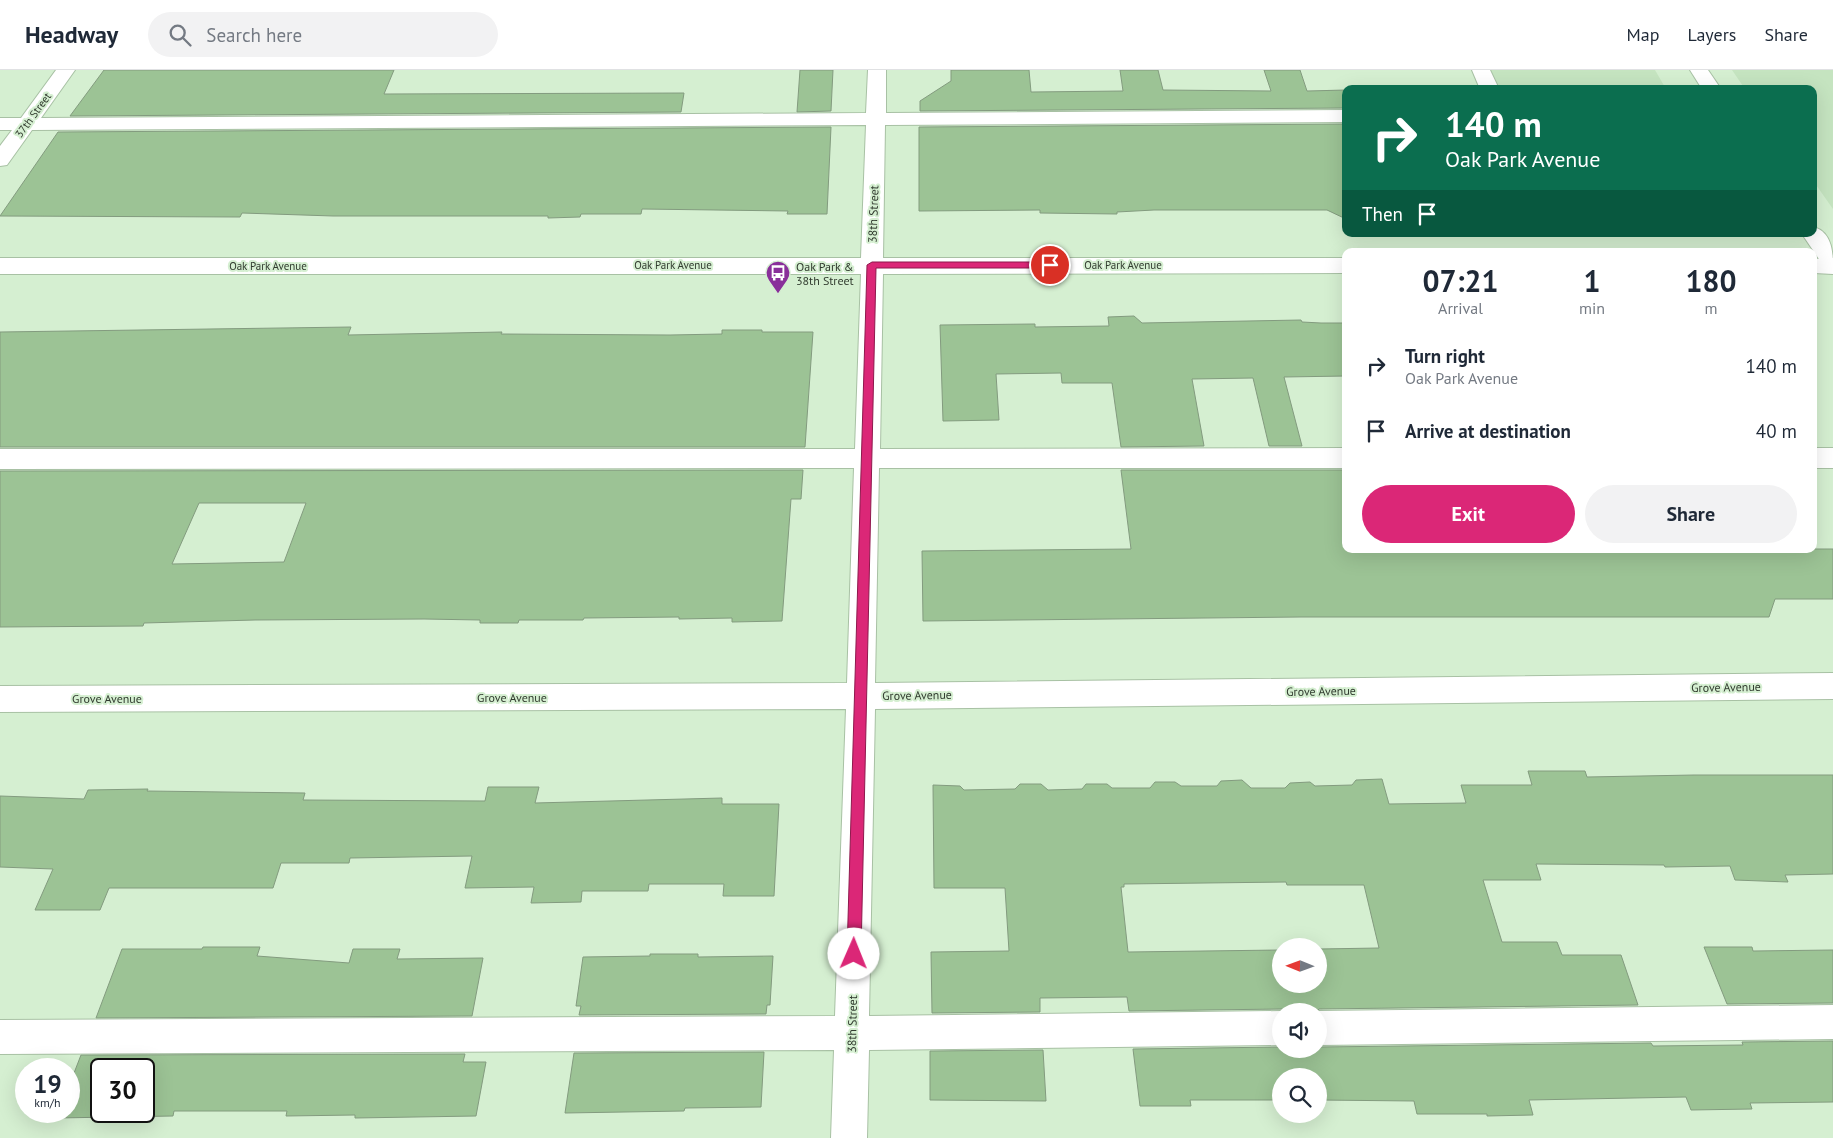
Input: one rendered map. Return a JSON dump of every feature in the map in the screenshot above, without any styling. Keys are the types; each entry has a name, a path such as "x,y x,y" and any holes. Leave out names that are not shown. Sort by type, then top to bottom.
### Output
{"street":[{"name":"37th Street","path":"0,160 66,70"},
{"name":"38th Street","path":"849,1138 877,70"},
{"path":"1481,70 1488,85"},
{"path":"1700,70 1709,85"},
{"path":"0,124 1342,116"},
{"path":"1815,237 1833,264 1817,266"},
{"name":"Oak Park Avenue","path":"0,266 1342,266"},
{"path":"0,459 1342,458"},
{"path":"1817,458 1833,458"},
{"name":"Grove Avenue","path":"0,699 860,696 1833,686"},
{"path":"1327,1028 1833,1022"},
{"path":"0,1037 852,1033 1272,1028"}],"shaded area":[{"path":"1488,70 1655,70 1664,85 1496,85"},
{"path":"1732,70 1833,70 1833,209 1817,186 1817,85 1742,85"}],"building":[{"path":"104,70 394,70 384,94 684,93 681,112 70,116"},
{"path":"800,70 833,70 831,111 797,112"},
{"path":"951,70 1029,70 1031,92 1123,91 1120,70 1158,70 1163,90 1271,91 1264,70 1300,70 1307,91 1342,90 1342,108 920,111 920,101 951,81"},
{"path":"1342,124 1342,217 1327,210 1154,210 1117,212 1117,214 1040,213 1040,210 919,211 919,127"},
{"path":"831,127 827,214 787,214 788,211 642,209 641,214 581,214 580,217 548,218 548,216 333,216 242,213 240,217 0,216 58,132"},
{"path":"1134,316 1142,323 1301,320 1302,322 1342,323 1342,376 1284,377 1302,446 1269,446 1253,378 1192,379 1204,446 1121,447 1112,383 1062,383 1061,373 996,374 999,420 943,421 940,325 1035,324 1035,327 1109,326 1108,317"},
{"path":"351,327 348,335 502,332 501,334 670,335 722,334 722,330 813,332 805,447 0,447 0,332"},
{"path":"803,470 801,499 791,499 782,621 732,622 732,618 679,619 679,617 519,620 518,623 480,623 480,620 424,619 255,620 144,623 143,626 0,627 0,471","holes":["199,503 306,503 284,562 172,564"]},
{"path":"1121,470 1342,470 1342,553 1817,553 1817,549 1833,549 1833,599 1775,599 1769,617 1301,617 923,621 922,551 1131,549"},
{"path":"1528,771 1585,771 1587,777 1833,775 1833,874 1785,875 1788,882 1735,880 1730,866 1665,867 1664,865 1536,864 1541,880 1483,880 1502,942 1557,942 1562,955 1621,955 1638,1005 1327,1009 1327,1003 1272,1003 1272,1009 1129,1011 1127,997 1040,998 1040,1012 932,1013 931,952 1009,951 1005,888 934,888 933,785 960,786 964,790 1015,789 1020,784 1041,784 1048,790 1082,789 1086,784 1107,784 1112,788 1150,788 1155,782 1175,782 1181,786 1217,786 1221,781 1242,780 1251,788 1285,788 1290,783 1310,782 1315,786 1352,785 1356,780 1382,779 1389,804 1466,803 1461,785 1532,785","holes":["1286,882 1287,885 1364,885 1379,948 1328,949 1327,993 1272,993 1272,950 1128,952 1121,887 1124,887 1124,884"]},
{"path":"488,787 539,787 535,803 722,798 722,804 779,804 774,896 723,896 724,884 649,884 648,891 582,891 581,902 531,903 534,887 465,888 472,856 350,858 349,863 281,863 273,888 109,888 100,910 35,910 53,869 0,867 0,796 84,799 88,790 148,789 147,791 305,793 303,800 485,801"},
{"path":"203,947 260,947 257,956 349,963 353,949 400,949 397,959 483,958 472,1016 96,1018 122,949 202,949"},
{"path":"1704,947 1752,947 1753,951 1833,950 1833,1003 1727,1004"},
{"path":"650,954 698,954 698,957 773,956 770,1005 767,1005 766,1014 579,1015 581,1006 576,1006 583,957 650,956"},
{"path":"1833,1041 1833,1102 1750,1103 1752,1109 1691,1110 1686,1097 1529,1100 1533,1115 1417,1114 1414,1101 1327,1100 1327,1068 1272,1068 1272,1100 1190,1100 1191,1106 1140,1106 1133,1049 1272,1047 1272,1058 1327,1058 1327,1047 1651,1043 1653,1046 1743,1045 1742,1042"},
{"path":"1043,1050 1046,1101 930,1100 930,1051"},
{"path":"764,1052 761,1107 685,1108 684,1111 565,1113 574,1053"},
{"path":"465,1054 463,1062 486,1062 476,1116 355,1118 355,1115 286,1116 287,1111 174,1111 173,1116 155,1116 155,1058 90,1058 90,1117 80,1118 81,1055"}],"place":[{"name":"Oak Park & 38th Street","path":"778,294"}],"route":[{"path":"854,954 872,265 1050,265"}]}
